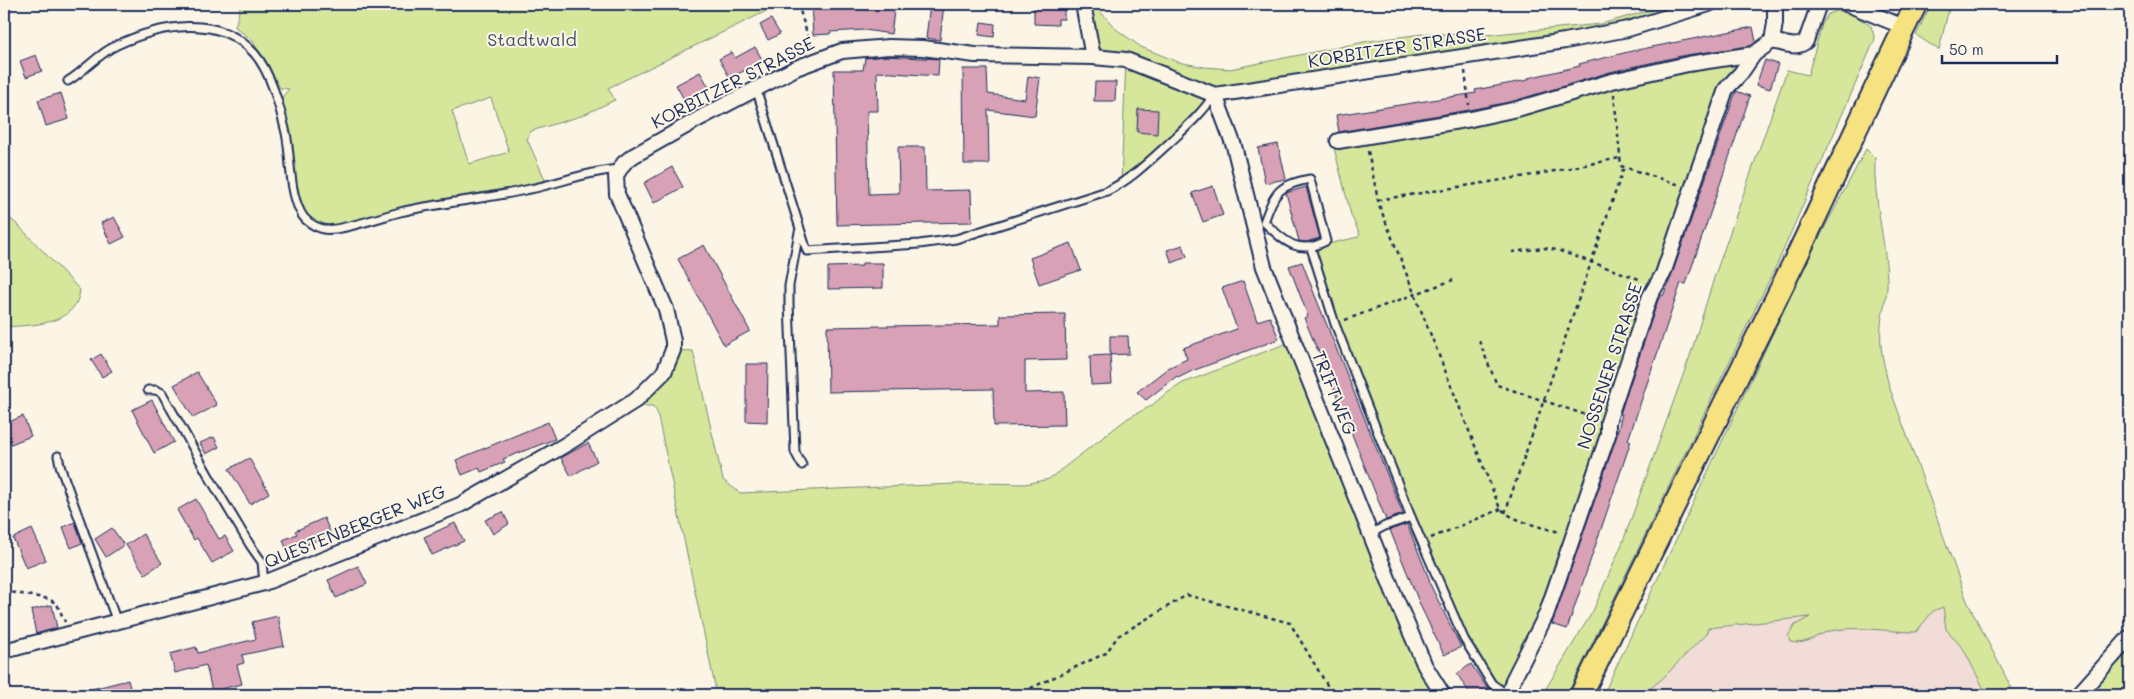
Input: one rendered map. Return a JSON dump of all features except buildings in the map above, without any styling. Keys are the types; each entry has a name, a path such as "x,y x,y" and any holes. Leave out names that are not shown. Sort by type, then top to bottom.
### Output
{"main road":[{"path":"1581,695 1815,218 1855,128 1916,4"}],"street":[{"path":"1083,4 1093,57"},
{"name":"KORBITZER STRASSE","path":"619,169 633,156 650,145 756,88 814,60 842,51 889,47 923,48 975,55 1093,57 1126,60 1215,95 1464,57 1628,29 1709,4"},
{"path":"1772,41 1775,4"},
{"path":"1338,141 1471,119 1517,109 1612,81 1688,64 1754,54 1772,41 1795,46 1802,45 1806,41 1819,4"},
{"path":"1851,5 1904,27"},
{"name":"NOSSENER STRASSE","path":"1509,695 1513,680 1546,615 1608,435 1608,422 1650,296 1663,274 1690,189 1726,89 1741,73 1754,54"},
{"name":"TRIFTWEG","path":"1215,95 1234,146 1258,223 1264,267 1370,534 1425,666 1443,695"},
{"name":"QUESTENBERGER WEG","path":"4,651 264,583 460,505 565,445 636,400 664,372 673,350 666,309 617,194 615,181 619,169"},
{"path":"2078,695 2130,637"}],"lane":[{"path":"68,81 80,74 115,46 144,34 183,26 215,28 235,36 254,53 278,102 286,134 300,212 310,224 325,230 343,228 403,211 531,189 603,170 619,169"},
{"path":"756,88 807,251 919,244 956,239 1107,191 1121,184 1203,112 1215,95"},
{"path":"1310,179 1326,241 1311,248 1295,246 1258,223 1280,189 1290,183 1310,179"},
{"path":"800,229 789,286 789,304 795,452 802,464"},
{"path":"1311,248 1334,324 1411,517 1464,638 1492,684 1509,695"},
{"path":"148,390 156,390 162,393 214,485 262,562 264,583"},
{"path":"58,456 64,478 118,622"},
{"path":"1370,534 1385,526 1411,517"}],"path":[{"path":"798,5 814,60"},
{"path":"1464,57 1471,119"},
{"path":"1612,81 1621,166 1690,189"},
{"path":"1365,136 1377,200 1501,509 1505,513 1573,537"},
{"path":"1377,200 1539,174 1620,158"},
{"path":"1505,513 1624,167"},
{"path":"1512,252 1544,248 1557,250 1656,285"},
{"path":"1334,324 1453,280"},
{"path":"1479,341 1497,385 1543,402 1608,422"},
{"path":"1423,541 1501,509"},
{"path":"4,591 40,596 57,604 69,635"},
{"path":"1016,695 1106,653 1118,636 1187,595 1290,623 1333,695"}],"shaded area":[{"path":"1967,601 2015,695 1642,695 1662,679 1706,634 1708,628"}],"green space":[{"name":"Stadtwald","path":"239,4 781,4 608,88 615,100 581,116 531,131 527,139 547,184 325,230 300,212 278,102 289,89 280,88 252,40 235,27 240,8","holes":["491,98 509,152 469,164 452,111"]},
{"path":"1083,4 1097,4 1099,10 1116,29 1141,47 1178,62 1230,69 1369,41 1430,33 1474,36 1601,24 1672,4 1690,4 1601,29 1215,95 1203,112 1121,184 1126,60 1093,57"},
{"path":"1931,4 1950,4 1939,50 1916,35"},
{"path":"1837,11 1854,15 1871,26 1875,39 1779,260 1567,695 1542,695 1593,611 1622,544 1690,356 1714,278 1787,70 1808,75 1822,24 1828,14"},
{"path":"1754,54 1726,89 1608,435 1509,695 1492,684 1464,639 1335,324 1311,248 1360,235 1351,215 1333,144"},
{"path":"1866,149 1875,158 1876,189 1886,265 1887,286 1881,341 1882,356 1889,386 1967,601 2015,695 1987,695 1964,650 1946,629 1943,607 1933,611 1916,632 1841,629 1830,631 1801,643 1790,642 1788,636 1795,625 1810,617 1708,628 1706,634 1662,679 1642,695 1603,695 1804,267"},
{"path":"4,213 20,227 80,290 77,302 62,317 39,324 4,327"},
{"path":"1293,341 1443,695 714,695 715,686 657,412 653,406 635,408 673,350 693,351 723,480 740,493 980,483 1025,484 1049,479 1128,418 1151,406 1183,383"},
{"path":"2130,637 2130,695 2078,695"}]}
